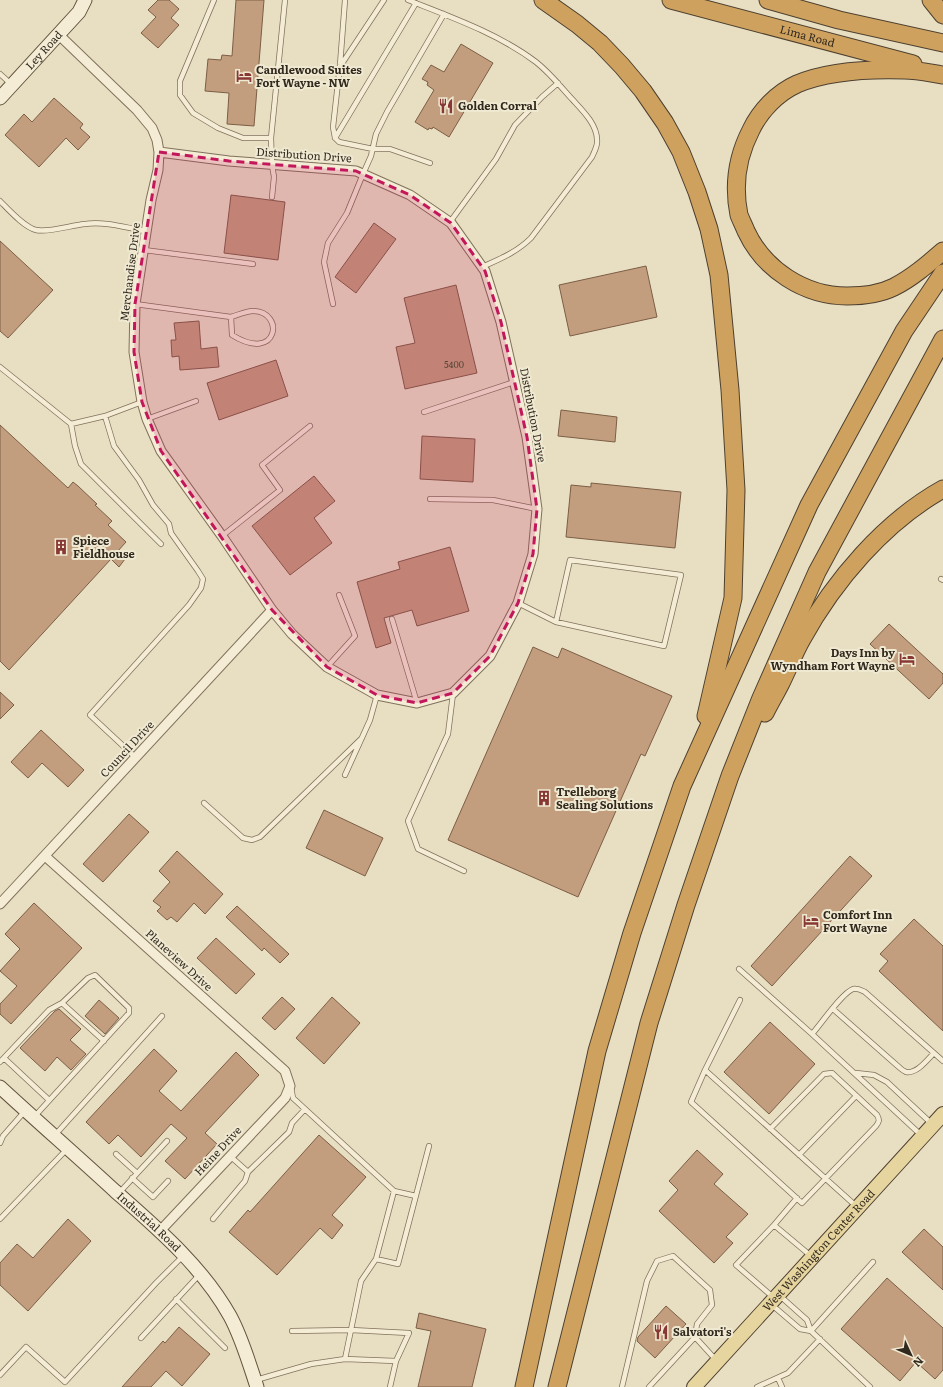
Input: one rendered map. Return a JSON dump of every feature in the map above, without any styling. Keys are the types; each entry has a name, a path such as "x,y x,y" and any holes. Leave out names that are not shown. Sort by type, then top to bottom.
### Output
{"highway":[{"path":"544,0 600,43 634,81 665,123 680,152 697,192 709,229 720,275 730,390 736,490 733,598 696,756"},
{"name":"Lima Road","path":"671,0 943,74"},
{"path":"768,0 839,20 943,43"},
{"path":"931,0 943,15"},
{"path":"943,74 905,70 859,71 818,76 795,85 773,100 756,120 744,142 737,168 736,193 740,216 750,240 763,258 790,281 811,291 836,296 865,296 894,287 921,270 943,251"},
{"path":"524,1387 597,1051 640,911 682,786 810,505 904,331 943,273"},
{"path":"557,1387 649,1023 686,905 730,776 761,698 817,572 943,339"},
{"path":"730,776 781,684 801,640 818,612 847,573 900,519 943,490"}],"main road":[{"name":"West Washington Center Road","path":"694,1387 943,1114"}],"street":[{"name":"Ley Road","path":"0,98 79,12 85,0"},
{"name":"Merchandise Drive","path":"58,34 137,110 152,128 157,140 159,152 158,170 135,304 134,352 142,402 147,419 161,451 222,536 272,610"},
{"name":"Distribution Drive","path":"159,152 229,161 356,171 410,195 450,222 485,271 501,322 527,437 537,508 532,554 518,603 490,656 453,692 417,703 377,695 327,667 292,634 272,610"},
{"name":"Council Drive","path":"0,904 272,610"},
{"name":"Planeview Drive","path":"44,856 285,1071 290,1086"},
{"name":"Heine Drive","path":"160,1231 285,1098 290,1086"},
{"name":"Industrial Road","path":"0,1087 160,1231 200,1274 230,1316 241,1338 256,1384"}],"lane":[{"path":"214,0 180,80 180,95 192,113 218,128 243,138 271,138"},
{"path":"272,197 274,177 271,138 285,0"},
{"path":"345,0 340,66 333,127 334,138 339,142 373,148 390,149 430,164"},
{"path":"340,66 384,0"},
{"path":"408,0 467,23 518,50 537,63 558,83 585,113 596,131 598,141 592,157 531,238 523,246 509,255 482,267"},
{"path":"334,138 416,3"},
{"path":"333,304 324,262 328,242 347,213 371,156 376,134 387,112 444,14"},
{"path":"0,74 12,85"},
{"path":"450,222 496,159 515,124 558,83"},
{"path":"0,201 26,226 36,230 57,229 86,224 108,224 147,231"},
{"path":"144,250 254,264"},
{"path":"135,304 231,317 253,311 260,312 267,316 273,324 273,333 269,340 259,344 241,341 232,335 231,317"},
{"path":"0,366 71,424 75,446 82,464 161,544"},
{"path":"424,412 514,382"},
{"path":"147,419 196,400"},
{"path":"71,424 105,416 142,402"},
{"path":"105,416 114,446 139,480 153,505 169,524 171,533 203,579 201,588 190,605 90,715 135,757"},
{"path":"222,536 280,490 262,465 310,426"},
{"path":"430,499 493,500 537,508"},
{"path":"518,603 556,622 664,646 681,575 570,560 556,622"},
{"path":"327,667 355,636 340,595"},
{"path":"392,619 417,703"},
{"path":"453,692 448,734 408,821 418,849 464,871"},
{"path":"345,774 370,720 377,695"},
{"path":"204,803 242,838 252,840 260,837 362,738"},
{"path":"739,969 855,1073 922,1137"},
{"path":"0,1062 49,1010 62,1003 88,978 95,975 130,1008 129,1013 49,1100 3,1136 0,1143"},
{"path":"812,1034 844,996 852,990 858,988 865,992 943,1061"},
{"path":"740,1000 705,1070 691,1102 802,1203 879,1122 879,1118 832,1073 824,1074 770,1129"},
{"path":"62,1003 104,1041"},
{"path":"833,1009 906,1072 914,1070 923,1064 934,1053"},
{"path":"54,1136 162,1016"},
{"path":"4,1058 49,1100"},
{"path":"705,1070 858,1207"},
{"path":"855,1073 874,1075 887,1082 933,1125"},
{"path":"290,1086 293,1098 394,1191 416,1196"},
{"path":"799,1155 856,1096"},
{"path":"213,1219 245,1181 248,1172 289,1132 292,1123 305,1109"},
{"path":"119,1194 167,1141"},
{"path":"376,1259 398,1264 428,1146"},
{"path":"0,1219 68,1148"},
{"path":"116,1154 137,1173"},
{"path":"230,1156 248,1172"},
{"path":"132,1178 153,1197 168,1181"},
{"path":"345,1359 360,1281 376,1259 394,1191"},
{"path":"797,1198 736,1265 774,1298 807,1320 811,1331 870,1387"},
{"path":"774,1224 812,1257"},
{"path":"0,1376 26,1347 65,1382 183,1255"},
{"path":"622,1387 647,1281 657,1261 674,1256 710,1290 712,1304 697,1324 695,1337 649,1387"},
{"path":"811,1331 873,1262"},
{"path":"141,1338 200,1274"},
{"path":"774,1298 800,1328 811,1331"},
{"path":"176,1300 225,1348"},
{"path":"292,1331 351,1330 409,1333 396,1361 390,1387"},
{"path":"695,1337 717,1361"},
{"path":"758,1387 788,1373 820,1340"},
{"path":"256,1384 310,1364 345,1359 396,1361"},
{"path":"778,1378 782,1387"}],"highlighted area":[{"path":"159,152 229,161 356,171 410,195 451,223 485,271 501,322 527,437 537,509 533,554 518,603 490,656 453,693 417,703 377,695 327,667 272,610 161,451 142,402 134,352 135,304"}],"building":[{"path":"158,0 169,0 179,9 171,18 179,25 158,48 141,33 156,17 148,10"},
{"name":"Candlewood Suites Fort Wayne - NW","path":"236,0 264,0 254,126 227,124 229,93 205,91 208,59 221,60 222,55 232,56"},
{"name":"Golden Corral","path":"461,44 493,63 449,137 433,127 432,129 429,128 428,130 415,122 434,90 427,85 428,82 422,79 431,65 444,72"},
{"path":"54,98 83,124 80,128 90,137 78,150 66,138 39,167 5,135 24,114 32,122"},
{"path":"231,195 285,202 278,260 224,253"},
{"path":"374,223 396,239 356,293 335,277"},
{"path":"0,241 53,290 8,338 0,331"},
{"path":"646,266 657,317 570,336 559,285"},
{"path":"456,285 477,373 405,389 396,347 415,343 404,298"},
{"path":"199,321 201,349 217,347 219,367 180,370 179,356 172,357 171,340 176,340 174,323"},
{"path":"276,360 288,396 219,420 207,383"},
{"path":"561,410 617,417 615,442 558,436"},
{"name":"Spiece Fieldhouse","path":"0,425 68,488 73,482 78,486 112,521 108,525 126,542 117,552 125,559 119,567 111,559 9,670 0,661"},
{"path":"422,436 475,439 473,482 420,479"},
{"path":"314,476 335,501 314,518 332,543 290,575 252,526"},
{"path":"591,483 681,492 675,548 566,537 571,485 591,487"},
{"path":"450,547 469,611 417,626 412,610 384,618 391,643 376,648 357,582 400,569 398,562"},
{"name":"Days Inn by Wyndham Fort Wayne","path":"889,624 943,674 943,683 929,699 870,644"},
{"name":"Trelleborg Sealing Solutions","path":"533,647 558,658 562,648 672,696 645,756 641,754 578,897 448,840"},
{"path":"0,692 14,705 0,719"},
{"path":"41,730 84,770 68,787 42,763 28,778 11,762"},
{"path":"324,810 383,838 365,876 306,848"},
{"path":"129,814 149,832 103,882 83,864"},
{"path":"177,851 223,894 205,914 194,903 177,922 171,917 167,920 157,911 161,907 153,901 170,882 159,871"},
{"name":"Comfort Inn Fort Wayne","path":"850,856 872,876 772,986 751,966"},
{"path":"34,903 82,948 11,1024 0,1014 0,1004 17,986 0,971 20,949 5,934"},
{"path":"237,906 289,954 280,963 264,948 262,951 226,917"},
{"path":"914,919 943,946 943,1031 879,971 888,961 880,954"},
{"path":"216,938 255,974 236,994 197,958"},
{"path":"282,997 295,1009 275,1030 262,1018"},
{"path":"332,997 360,1023 324,1064 296,1038"},
{"path":"99,1000 119,1018 105,1034 85,1016"},
{"path":"59,1009 81,1029 70,1040 86,1054 71,1070 57,1057 45,1071 20,1048 55,1011"},
{"path":"770,1022 815,1064 769,1114 724,1072"},
{"path":"154,1049 177,1071 159,1091 181,1111 236,1052 259,1075 205,1133 217,1144 185,1179 165,1161 187,1138 171,1124 141,1157 118,1135 109,1144 86,1122"},
{"path":"319,1135 366,1177 332,1215 343,1225 332,1239 320,1228 277,1275 229,1232 248,1210 250,1212"},
{"path":"697,1150 723,1174 714,1184 748,1214 726,1237 733,1243 714,1263 659,1211 678,1190 669,1181"},
{"path":"68,1219 91,1241 28,1311 0,1285 0,1263 17,1244 33,1258"},
{"path":"924,1229 943,1247 943,1290 902,1252"},
{"path":"887,1278 943,1328 943,1370 935,1379 916,1362 900,1381 841,1329"},
{"name":"Salvatori's","path":"666,1306 686,1324 655,1358 637,1341 638,1337"},
{"path":"419,1313 486,1329 472,1387 418,1387 431,1331 416,1328"},
{"path":"179,1327 210,1354 182,1386 166,1371 151,1387 122,1387 163,1341 165,1343"}],"place":[{"name":"Candlewood Suites Fort Wayne - NW","path":"244,76"},
{"name":"Golden Corral","path":"446,106"},
{"name":"Spiece Fieldhouse","path":"61,547"},
{"name":"Days Inn by Wyndham Fort Wayne","path":"907,659"},
{"name":"Trelleborg Sealing Solutions","path":"544,798"},
{"name":"Comfort Inn Fort Wayne","path":"811,921"},
{"name":"Salvatori's","path":"661,1332"}]}
